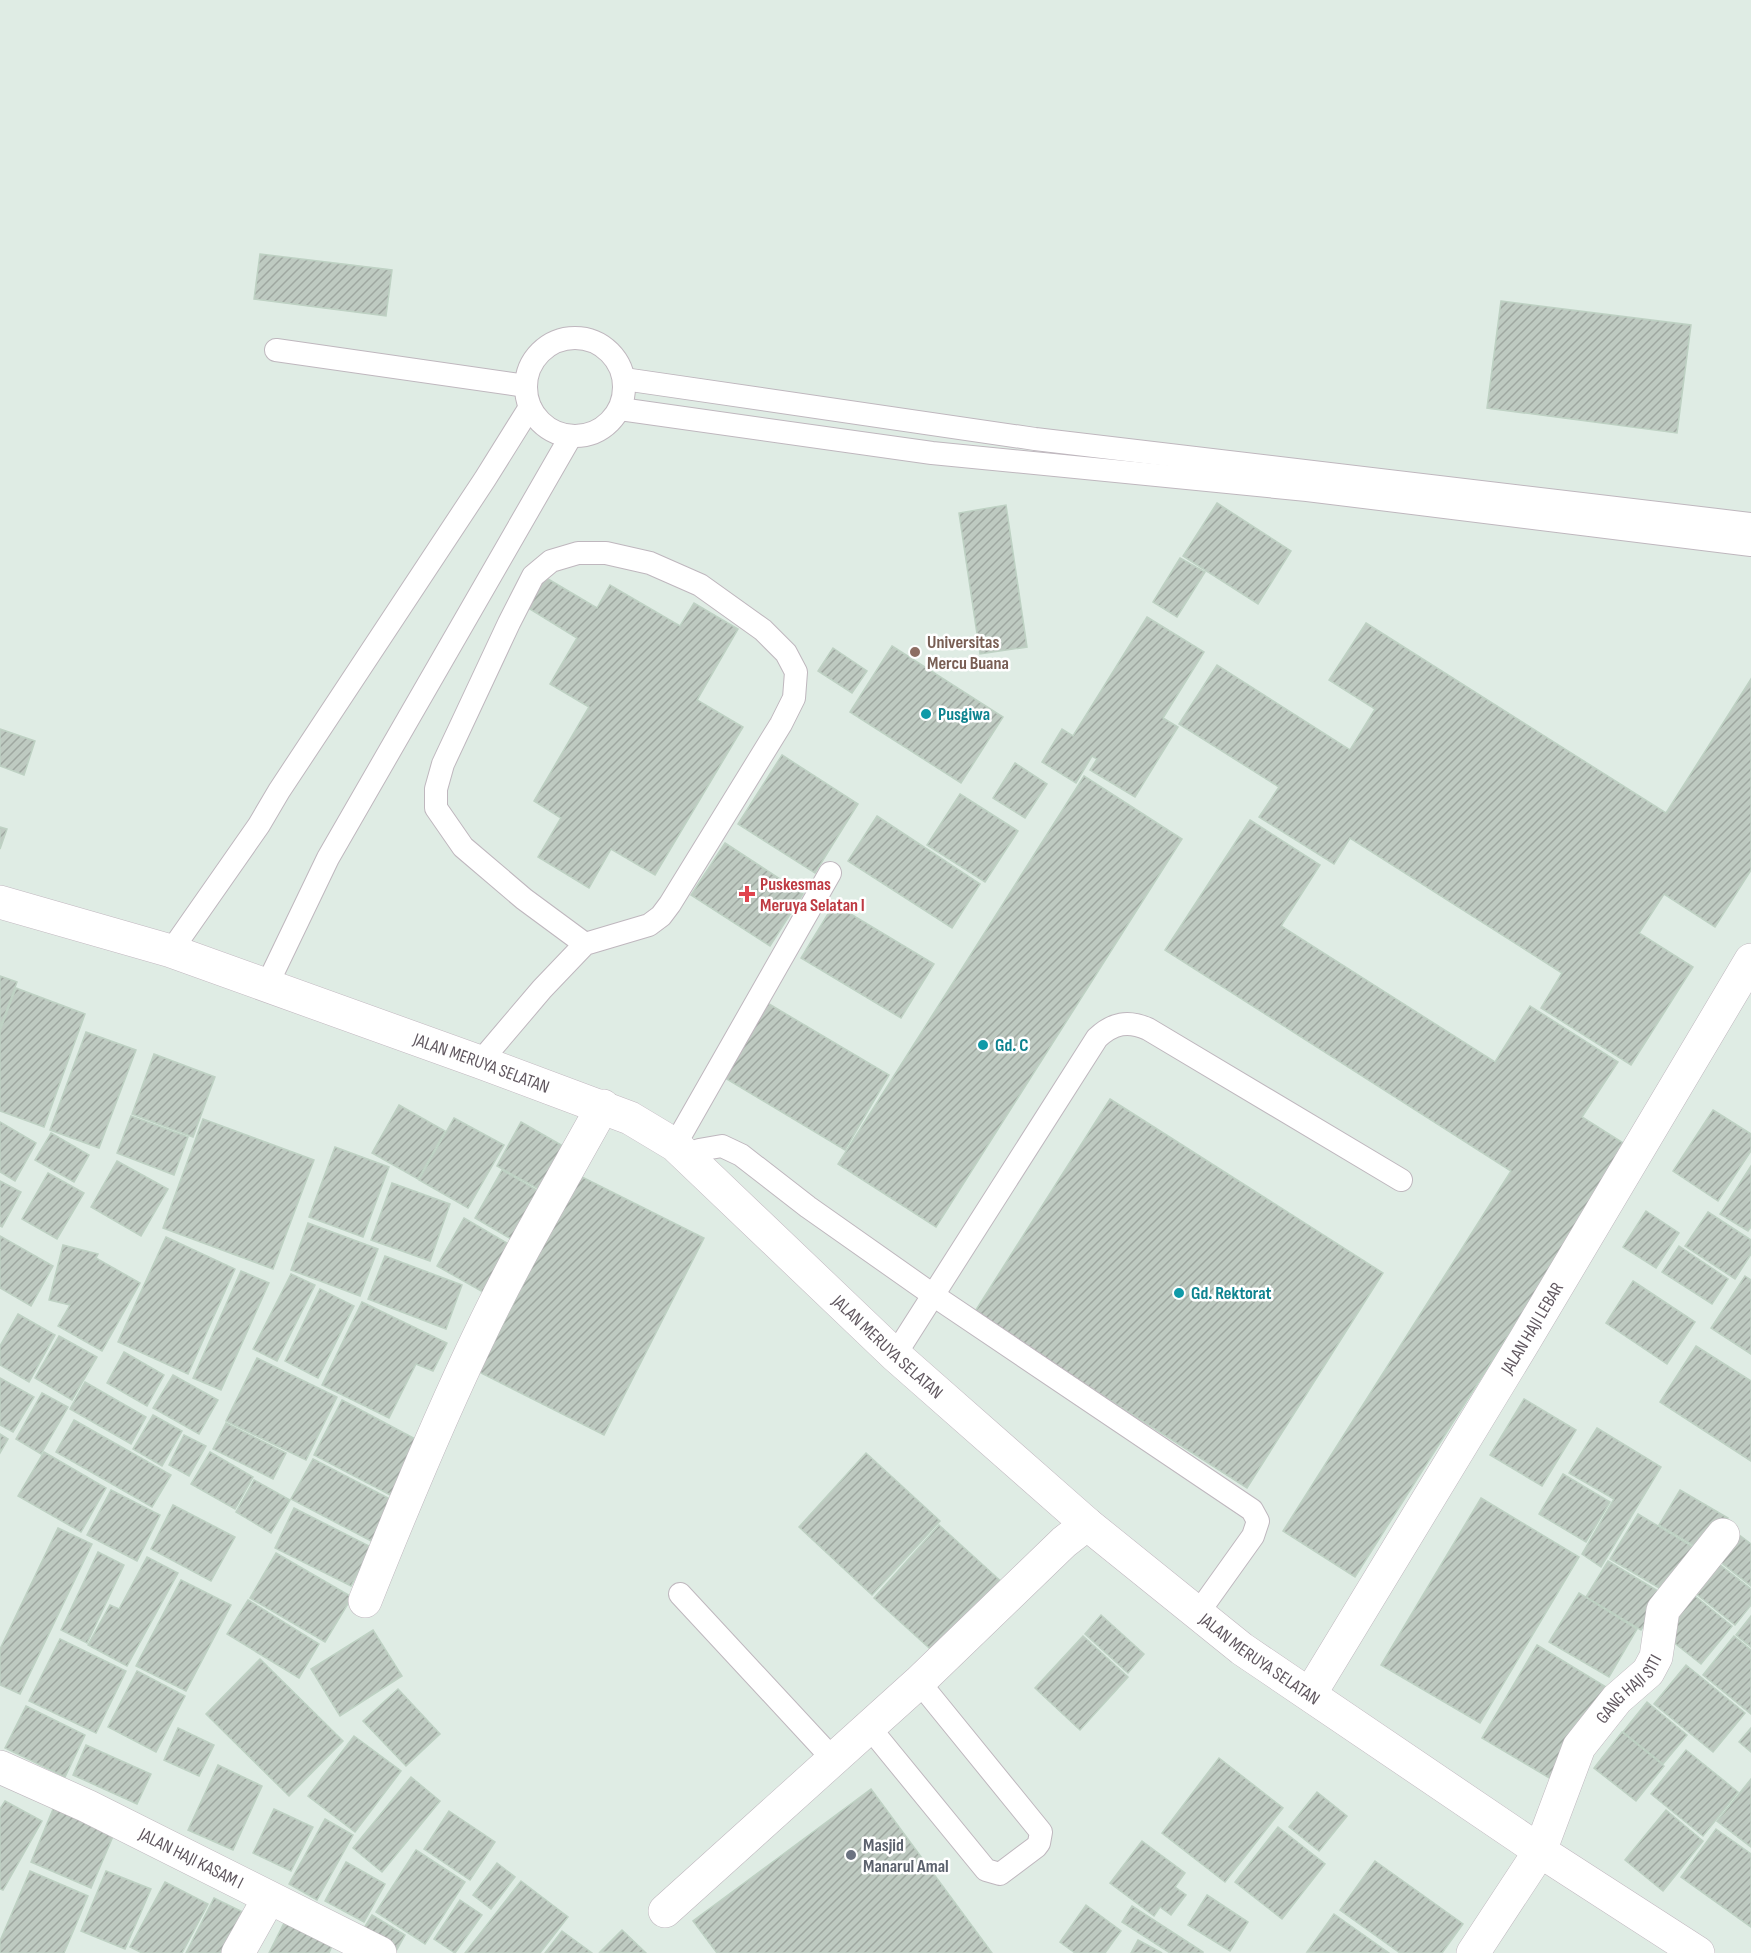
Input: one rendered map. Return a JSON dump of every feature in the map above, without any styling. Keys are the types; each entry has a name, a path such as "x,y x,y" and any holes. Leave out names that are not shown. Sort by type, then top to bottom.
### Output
{"street":[{"name":"JALAN MERUYA SELATAN","path":"0,902 171,951 603,1106 630,1118 682,1151 895,1355 1088,1524 1242,1649 1540,1851 1698,1953"},
{"name":"JALAN HAJI LEBAR","path":"1310,1694 1526,1340 1751,960"},
{"path":"365,1601 399,1515 480,1332 534,1228 603,1106"},
{"path":"665,1911 919,1683 1064,1542 1088,1524"},
{"name":"GANG HAJI SITI","path":"1473,1953 1540,1851 1579,1748 1617,1699 1648,1672 1656,1657 1663,1610 1723,1535"},
{"name":"JALAN HAJI KASAM I","path":"0,1767 87,1806 380,1953"},
{"path":"238,1953 268,1898"}],"lane":[{"path":"171,951 259,825 279,791 485,479 528,397 531,366 543,349 562,339 582,338 602,345 616,359 624,379 624,394 620,409 607,424 591,434 571,436 558,434 546,427 537,418 528,397"},
{"path":"276,350 528,397"},
{"path":"624,379 1035,439 1751,524"},
{"path":"620,409 932,453 1307,490 1751,545"},
{"path":"267,985 328,858 571,436"},
{"path":"480,1062 542,989 585,944 649,925 670,904 781,724 794,698 796,672 786,652 763,630 700,585 650,563 606,553 578,553 551,561 533,576 443,764 436,789 436,808 463,847 524,899 585,944"},
{"path":"682,1151 830,873"},
{"path":"895,1355 1097,1038 1115,1025 1135,1023 1148,1029 1401,1180"},
{"path":"682,1151 722,1146 741,1155 808,1207 933,1295 1252,1510 1258,1521 1253,1536 1198,1613"},
{"path":"680,1594 833,1759"},
{"path":"869,1727 986,1870 1000,1874 1036,1847 1041,1832 919,1683"}],"building":[{"path":"260,254 392,270 386,316 254,299"},
{"path":"1501,301 1691,325 1677,433 1487,408"},
{"path":"1217,503 1291,551 1258,604 1183,556"},
{"path":"1006,505 1027,647 980,654 959,513"},
{"path":"1180,558 1205,572 1177,617 1153,602"},
{"path":"543,576 597,608 610,585 680,626 694,603 738,629 697,700 743,727 655,875 611,849 589,888 538,857 561,818 534,801 589,707 550,684 577,638 525,606"},
{"path":"1147,617 1204,652 1163,718 1178,727 1135,797 1090,770 1097,759 1092,756 1076,783 1042,762 1062,729 1073,736"},
{"path":"1366,623 1666,813 1751,679 1751,870 1715,927 1664,894 1639,933 1693,967 1631,1065 1541,1008 1562,973 1350,838 1334,864 1259,817 1279,787 1179,724 1217,665 1350,750 1375,709 1329,680"},
{"name":"Pusgiwa","path":"892,646 1003,717 961,783 850,712"},
{"path":"833,648 867,671 852,693 818,671"},
{"path":"0,729 35,741 24,775 0,766"},
{"path":"782,755 858,804 815,873 738,824"},
{"path":"1015,763 1047,784 1025,818 993,798"},
{"name":"Gd. C","path":"1084,776 1182,839 936,1227 838,1164"},
{"path":"960,794 1018,831 985,882 927,845"},
{"path":"877,816 980,884 952,928 848,861"},
{"path":"1250,820 1320,865 1281,926 1495,1062 1530,1006 1618,1062 1582,1117 1628,1146 1355,1577 1283,1531 1511,1171 1165,950"},
{"path":"0,827 7,829 0,849"},
{"name":"Puskesmas Meruya Selatan I","path":"725,843 803,894 770,946 691,895"},
{"path":"834,904 934,964 901,1018 801,958"},
{"path":"0,976 17,982 0,1028"},
{"path":"16,988 85,1014 44,1127 0,1111 0,1031"},
{"path":"764,1001 889,1075 845,1150 720,1075"},
{"path":"86,1032 136,1050 99,1148 50,1130"},
{"path":"154,1054 215,1077 193,1137 132,1114"},
{"name":"Gd. Rektorat","path":"1110,1099 1383,1273 1247,1488 974,1313"},
{"path":"399,1105 445,1131 418,1179 372,1153"},
{"path":"1713,1110 1751,1134 1751,1151 1718,1201 1673,1171"},
{"path":"131,1116 188,1137 174,1175 117,1153"},
{"path":"454,1118 504,1145 468,1208 419,1180"},
{"path":"203,1119 314,1160 273,1269 163,1228"},
{"path":"0,1122 36,1143 15,1181 0,1172"},
{"path":"521,1122 570,1150 546,1193 497,1166"},
{"path":"51,1133 89,1155 74,1182 35,1160"},
{"path":"335,1147 389,1167 363,1237 309,1217"},
{"path":"117,1161 168,1189 141,1236 91,1207"},
{"path":"1751,1166 1751,1227 1748,1231 1720,1214"},
{"path":"502,1170 540,1192 513,1240 475,1218"},
{"path":"48,1173 84,1193 57,1239 22,1219"},
{"path":"578,1175 704,1238 604,1435 479,1372"},
{"path":"0,1181 21,1192 2,1227 0,1226"},
{"path":"392,1183 450,1204 430,1261 371,1240"},
{"path":"1646,1211 1679,1233 1656,1268 1623,1247"},
{"path":"1708,1212 1751,1240 1751,1254 1735,1279 1685,1246"},
{"path":"464,1218 517,1249 490,1296 437,1266"},
{"path":"308,1223 378,1249 360,1296 291,1270"},
{"path":"0,1236 53,1266 31,1306 0,1288"},
{"path":"166,1237 235,1269 188,1374 118,1342"},
{"path":"63,1245 98,1254 96,1258 140,1283 102,1351 58,1326 70,1305 49,1300"},
{"path":"1679,1246 1728,1279 1712,1304 1662,1272"},
{"path":"385,1256 462,1285 446,1329 368,1299"},
{"path":"241,1271 269,1283 221,1390 193,1378"},
{"path":"291,1274 315,1285 277,1361 253,1349"},
{"path":"1745,1276 1751,1280 1751,1354 1711,1328"},
{"path":"1633,1281 1695,1322 1667,1364 1606,1323"},
{"path":"320,1289 354,1306 318,1378 285,1361"},
{"path":"362,1302 447,1343 433,1371 416,1364 389,1418 322,1385"},
{"path":"18,1314 55,1335 29,1382 0,1365 0,1346"},
{"path":"59,1336 97,1357 72,1400 35,1378"},
{"path":"1696,1346 1751,1381 1751,1461 1660,1402"},
{"path":"124,1352 164,1375 147,1406 107,1383"},
{"path":"257,1358 337,1397 306,1460 226,1421"},
{"path":"173,1375 218,1400 199,1434 153,1408"},
{"path":"0,1378 34,1397 13,1432 0,1425"},
{"path":"85,1382 146,1417 131,1444 70,1409"},
{"path":"42,1393 68,1407 41,1454 16,1439"},
{"path":"1524,1399 1576,1430 1542,1486 1490,1455"},
{"path":"342,1400 423,1443 394,1497 314,1455"},
{"path":"153,1415 182,1431 162,1466 133,1449"},
{"path":"74,1420 171,1475 152,1507 56,1452"},
{"path":"226,1423 286,1453 273,1479 213,1449"},
{"path":"1597,1428 1661,1467 1601,1567 1582,1554 1614,1499 1569,1473"},
{"path":"0,1434 8,1439 0,1453"},
{"path":"184,1435 206,1446 189,1476 169,1465"},
{"path":"44,1452 106,1488 81,1532 18,1496"},
{"path":"210,1452 253,1477 235,1509 191,1484"},
{"path":"866,1453 940,1521 872,1595 799,1527"},
{"path":"313,1459 394,1501 373,1542 291,1499"},
{"path":"1563,1474 1610,1502 1586,1542 1539,1514"},
{"path":"254,1480 290,1500 271,1533 236,1512"},
{"path":"111,1490 160,1515 137,1561 87,1535"},
{"path":"1680,1490 1728,1518 1706,1553 1659,1525"},
{"path":"1481,1498 1579,1557 1480,1723 1381,1665"},
{"path":"173,1505 235,1537 211,1581 151,1549"},
{"path":"294,1508 371,1547 351,1586 275,1548"},
{"path":"1638,1514 1698,1550 1671,1595 1610,1559"},
{"path":"939,1525 1005,1585 939,1657 874,1598"},
{"path":"58,1528 92,1544 20,1694 0,1685 0,1649"},
{"path":"1738,1534 1751,1544 1751,1586 1718,1560"},
{"path":"98,1552 124,1565 87,1643 61,1630"},
{"path":"276,1553 352,1597 325,1642 250,1598"},
{"path":"147,1557 178,1573 127,1666 88,1645 110,1605 119,1609"},
{"path":"1608,1561 1663,1594 1641,1630 1586,1597"},
{"path":"1719,1564 1751,1589 1751,1605 1735,1625 1695,1593"},
{"path":"181,1580 231,1605 186,1691 136,1666"},
{"path":"1579,1593 1637,1629 1609,1677 1549,1642"},
{"path":"1695,1596 1732,1626 1701,1664 1663,1634"},
{"path":"248,1600 319,1644 299,1678 227,1634"},
{"path":"1101,1615 1144,1654 1128,1673 1085,1634"},
{"path":"1751,1616 1751,1647 1736,1635"},
{"path":"373,1630 402,1676 340,1716 311,1669"},
{"path":"1083,1636 1128,1677 1080,1730 1035,1688"},
{"path":"1734,1636 1751,1650 1751,1714 1703,1675"},
{"path":"60,1639 126,1671 96,1733 29,1701"},
{"path":"1537,1645 1606,1687 1551,1779 1482,1738"},
{"path":"260,1659 343,1741 289,1796 206,1714"},
{"path":"1686,1665 1745,1713 1713,1752 1654,1704"},
{"path":"137,1671 185,1696 156,1752 108,1727"},
{"path":"398,1689 440,1734 406,1766 363,1721"},
{"path":"1647,1702 1687,1735 1663,1764 1623,1732"},
{"path":"26,1706 85,1735 65,1777 5,1748"},
{"path":"178,1728 214,1745 199,1776 164,1760"},
{"path":"1751,1728 1751,1752 1739,1742"},
{"path":"1622,1732 1664,1766 1636,1801 1594,1768"},
{"path":"354,1736 401,1771 355,1832 308,1796"},
{"path":"86,1745 151,1774 137,1804 73,1775"},
{"path":"1686,1750 1738,1792 1703,1836 1651,1794"},
{"path":"1219,1758 1283,1808 1225,1882 1162,1833"},
{"path":"218,1765 262,1786 233,1850 188,1830"},
{"path":"411,1777 440,1801 382,1872 353,1848"},
{"path":"1751,1779 1751,1847 1717,1821"},
{"name":"Masjid Manarul Amal","path":"871,1789 992,1953 717,1953 693,1921"},
{"path":"1317,1792 1347,1816 1319,1851 1289,1827"},
{"path":"5,1801 42,1821 3,1890 0,1889 0,1809"},
{"path":"56,1802 117,1827 91,1888 31,1862"},
{"path":"274,1809 313,1827 291,1871 253,1853"},
{"path":"1666,1810 1703,1841 1663,1891 1625,1860"},
{"path":"449,1811 495,1842 470,1880 424,1849"},
{"path":"325,1819 353,1835 317,1900 289,1884"},
{"path":"1278,1827 1325,1864 1282,1919 1235,1882"},
{"path":"1716,1829 1751,1854 1751,1927 1681,1877"},
{"path":"1142,1841 1185,1873 1175,1887 1186,1895 1171,1915 1160,1907 1154,1916 1110,1883"},
{"path":"416,1850 465,1882 425,1944 376,1912"},
{"path":"1375,1861 1463,1924 1442,1953 1400,1953 1340,1910"},
{"path":"346,1862 385,1884 364,1922 325,1901"},
{"path":"497,1863 515,1877 491,1909 473,1895"},
{"path":"30,1871 88,1896 64,1953 0,1953 0,1941"},
{"path":"106,1871 151,1889 125,1949 81,1931"},
{"path":"521,1881 568,1917 540,1953 465,1953"},
{"path":"165,1882 208,1904 182,1953 142,1953 130,1947"},
{"path":"1207,1895 1248,1922 1230,1951 1188,1925"},
{"path":"214,1898 251,1916 232,1953 186,1953"},
{"path":"460,1900 482,1915 455,1953 434,1939"},
{"path":"1086,1905 1121,1931 1105,1953 1075,1953 1060,1942"},
{"path":"1132,1906 1203,1953 1170,1953 1122,1922"},
{"path":"1334,1914 1389,1953 1307,1952"},
{"path":"372,1915 405,1935 395,1953 361,1933"},
{"path":"287,1917 334,1941 329,1953 269,1953"},
{"path":"622,1930 646,1953 600,1952"},
{"path":"562,1931 592,1953 545,1953"},
{"path":"1138,1940 1162,1953 1131,1953"}],"place":[{"name":"Universitas Mercu Buana","path":"915,652"},
{"name":"Pusgiwa","path":"926,714"},
{"name":"Puskesmas Meruya Selatan I","path":"747,894"},
{"name":"Gd. C","path":"983,1045"},
{"name":"Gd. Rektorat","path":"1179,1293"},
{"name":"Masjid Manarul Amal","path":"851,1855"}]}
